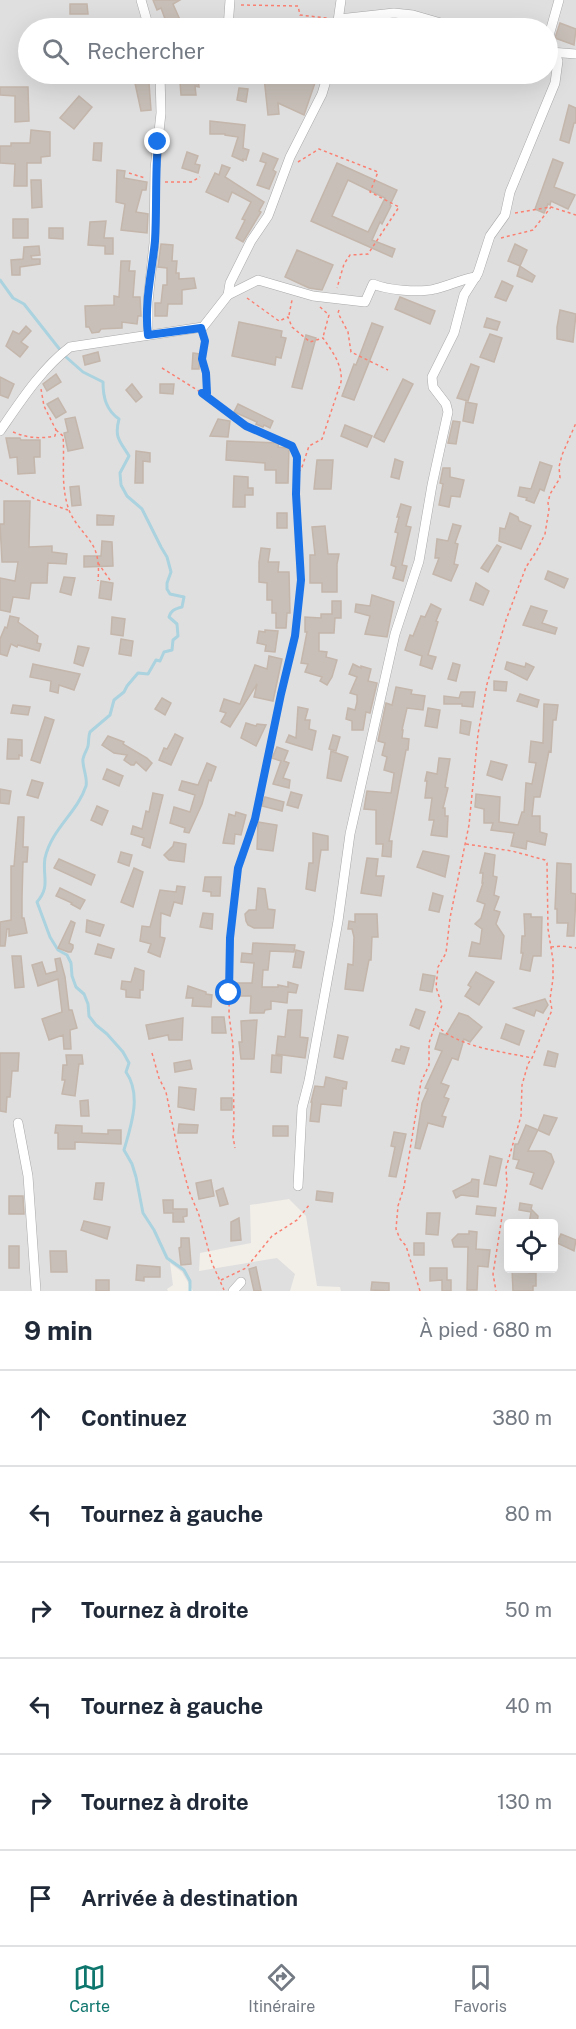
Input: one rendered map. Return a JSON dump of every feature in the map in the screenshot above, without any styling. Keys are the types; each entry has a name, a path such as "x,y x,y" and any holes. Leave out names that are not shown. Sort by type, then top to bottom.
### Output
{"street":[{"path":"141,0 146,18"},
{"path":"339,18 341,0"},
{"path":"554,18 560,0"},
{"path":"229,18 230,2"},
{"path":"369,18 394,13 423,18"},
{"path":"558,53 576,54"},
{"path":"148,335 147,312 154,243 155,169 161,113 160,84"},
{"path":"228,296 230,283 251,241 268,216 290,157 325,84"},
{"path":"298,1186 302,1108 338,921 350,834 395,634 419,561 432,485 443,443 448,412 446,404 433,387 432,377 454,333 464,295 476,278 488,241 505,215 510,192 555,84"},
{"path":"1,429 55,360 70,347 201,328 228,296 237,289 258,280 313,296 366,302 373,284 385,288 430,290 461,280 476,278"},
{"path":"18,1123 30,1197 36,1291"},
{"path":"232,1291 241,1282"}],"path":[{"path":"230,2 298,6 300,15 313,18"},
{"path":"285,171 319,149 378,172 370,192 399,207 368,254 350,255 344,264 337,288 345,299 338,313 348,333 351,352 388,370"},
{"path":"505,215 551,207 576,215"},
{"path":"488,241 533,230 551,207"},
{"path":"237,289 264,312 279,321 288,317"},
{"path":"294,290 288,317 292,327 309,342 323,338"},
{"path":"296,476 302,467 309,446 322,439 342,374 337,359 323,338 329,315 315,303 313,296"},
{"path":"201,328 205,341 202,359 206,373 207,393 202,393"},
{"path":"162,368 202,393 246,426 292,446 297,457 301,580 295,636 255,819 238,868 230,938 229,1015 233,1045 235,1148"},
{"path":"39,380 44,406 56,430 63,436 62,474 69,510 94,546 98,562 98,581"},
{"path":"420,1291 406,1246 396,1229 398,1206 404,1187 421,1082 429,1065 429,1043 442,1003 436,987 438,967 446,953 450,918 465,844 478,734 487,684 506,620 526,567 545,534 550,494 561,478 559,467 562,454 576,423"},
{"path":"1,429 26,437 47,438 55,436 56,430"},
{"path":"0,480 35,500 69,510"},
{"path":"98,562 110,580"},
{"path":"465,844 512,851 547,862 548,929 553,979 550,999 552,1012 528,1064 522,1085 521,1116 506,1168 507,1185 493,1274 496,1291"},
{"path":"551,947 576,948"},
{"path":"437,1024 443,1032 474,1046 532,1058"},
{"path":"152,1053 159,1078 166,1092 189,1191 224,1291"},
{"path":"220,1281 246,1268 272,1236 297,1220 309,1204"}],"shaded area":[{"path":"0,0 576,0 576,1291 341,1291 340,1287 317,1286 306,1216 289,1199 250,1205 251,1243 200,1253 199,1271 277,1258 295,1274 290,1291 193,1291 182,1272 170,1263 173,1285 167,1289 168,1291 0,1291"}],"building":[{"path":"153,0 180,0 173,4 179,18 165,18 161,8 157,10"},
{"path":"70,4 87,4 88,14 70,14"},
{"path":"560,23 576,29 574,45 558,39"},
{"path":"135,84 149,84 151,110 141,111"},
{"path":"180,84 199,84 199,87 195,86 196,95 181,95"},
{"path":"265,84 315,84 304,115 278,103 279,114 268,115"},
{"path":"0,87 28,87 29,121 15,122 15,96 0,95"},
{"path":"239,88 248,89 246,102 237,100"},
{"path":"79,96 92,107 74,129 60,118"},
{"path":"569,105 576,108 576,123 574,123 569,143 560,140"},
{"path":"210,121 245,125 243,148 249,150 246,160 232,156 238,137 210,134"},
{"path":"31,130 50,132 50,156 41,157 41,163 27,163 27,186 14,186 15,164 0,163 0,146 11,146 11,143 30,143"},
{"path":"94,143 102,143 101,161 93,160"},
{"path":"187,152 198,156 195,164 200,165 198,173 182,168"},
{"path":"263,153 278,159 273,170 276,172 269,189 257,185 266,163 260,161"},
{"path":"553,159 563,163 554,187 575,195 568,209 551,201 544,213 535,209"},
{"path":"337,163 397,190 372,240 395,249 392,257 311,221","holes":["348,180 385,198 368,232 332,216"]},
{"path":"222,165 230,168 225,177 264,202 259,211 261,212 243,242 236,238 251,202 232,192 228,202 206,192 215,173 219,175"},
{"path":"117,170 125,171 124,178 147,182 146,190 142,190 136,212 148,214 147,233 121,230 125,204 116,202"},
{"path":"31,180 41,180 42,207 32,208"},
{"path":"13,219 28,219 28,238 13,238"},
{"path":"106,221 104,238 113,238 113,254 105,254 105,246 88,245 90,222"},
{"path":"49,228 63,228 63,239 49,238"},
{"path":"161,244 173,245 172,261 177,261 176,273 179,273 179,279 194,278 196,288 182,290 182,304 168,304 167,316 155,316 155,303 161,303 163,285 167,285 167,268 158,267"},
{"path":"515,244 527,250 520,266 508,261"},
{"path":"39,246 40,255 31,256 32,259 40,259 40,264 20,267 20,275 12,275 11,260 23,259 24,247"},
{"path":"297,250 333,265 322,290 309,288 285,277"},
{"path":"121,261 130,261 129,271 135,271 133,297 140,297 141,316 138,316 137,324 122,322 122,328 101,329 99,332 92,333 89,327 86,327 85,306 114,305 114,296 119,297"},
{"path":"520,266 535,276 532,282 517,276"},
{"path":"502,281 513,286 506,301 495,297"},
{"path":"400,297 435,311 430,324 395,309"},
{"path":"560,310 576,314 573,342 557,339"},
{"path":"487,318 500,322 497,330 484,327"},
{"path":"239,322 282,331 281,337 286,338 281,358 276,357 275,365 232,356"},
{"path":"372,323 383,327 354,400 342,396"},
{"path":"26,326 31,331 21,342 28,347 20,357 6,346 13,331 19,334"},
{"path":"490,334 502,338 494,362 480,357"},
{"path":"306,335 316,338 302,389 292,387"},
{"path":"98,352 100,361 85,365 83,356"},
{"path":"193,353 200,354 199,369 192,369"},
{"path":"471,364 479,367 468,401 457,398"},
{"path":"56,374 61,382 47,391 43,384"},
{"path":"0,377 14,384 8,398 0,395"},
{"path":"403,379 413,384 384,442 374,437"},
{"path":"132,384 142,397 136,402 126,390"},
{"path":"160,384 174,384 173,394 160,393"},
{"path":"58,398 66,412 56,418 47,404"},
{"path":"466,402 477,404 473,423 463,421"},
{"path":"238,404 273,421 270,428 256,424 257,422 234,412"},
{"path":"75,417 83,448 68,451 64,433 68,432 65,419"},
{"path":"218,419 230,421 228,437 210,436"},
{"path":"453,421 460,422 456,444 448,443"},
{"path":"345,425 372,436 367,447 341,436"},
{"path":"6,438 40,440 40,457 34,457 35,473 18,474 17,457 10,458"},
{"path":"227,441 279,443 278,447 289,448 288,483 276,483 276,470 265,470 265,463 226,460"},
{"path":"136,451 150,453 150,462 143,461 143,483 135,483"},
{"path":"395,459 403,462 399,479 391,477"},
{"path":"317,460 333,460 331,489 314,489"},
{"path":"540,462 552,466 544,491 540,489 534,503 518,496 520,487 531,489"},
{"path":"443,468 450,468 450,477 464,480 460,497 451,496 449,507 439,505"},
{"path":"234,476 248,477 248,488 253,488 253,495 245,495 245,507 233,507"},
{"path":"79,486 81,505 72,506 70,487"},
{"path":"4,501 30,501 29,547 52,546 52,552 67,554 66,564 48,563 47,583 31,583 29,599 13,597 10,612 0,610 0,578 15,581 18,562 2,562 0,524 4,524"},
{"path":"401,504 411,507 406,526 411,527 402,565 407,566 403,581 393,578 396,567 391,565 398,533 395,532 399,517 397,517"},
{"path":"277,513 287,513 287,528 277,528"},
{"path":"510,513 518,517 519,521 531,526 521,549 499,541 500,528 505,529"},
{"path":"97,515 114,516 113,525 97,525"},
{"path":"453,524 461,526 455,543 458,544 454,564 458,565 451,581 433,574 439,558 435,558 437,539 448,541"},
{"path":"325,526 328,554 339,554 337,592 322,592 322,583 310,583 310,555 315,555 312,527"},
{"path":"102,541 112,542 113,566 84,567 84,556 101,556"},
{"path":"497,545 501,547 488,572 481,568"},
{"path":"261,548 270,549 268,562 279,562 278,572 289,572 290,613 287,613 286,628 276,628 276,613 272,613 272,600 267,600 267,583 259,582"},
{"path":"548,571 568,579 564,588 545,579"},
{"path":"64,577 75,578 71,595 60,592"},
{"path":"101,581 113,583 111,600 99,598"},
{"path":"476,583 489,591 483,605 470,600"},
{"path":"372,595 394,602 387,637 365,634 370,616 355,612 356,604 370,606"},
{"path":"332,601 341,601 341,618 335,618 334,633 319,633 319,651 327,652 326,657 337,660 327,685 320,681 322,677 305,672 308,664 301,663 307,632 305,632 305,617 321,618 321,614 332,614"},
{"path":"431,604 441,609 428,655 436,657 432,669 420,665 422,656 405,650 410,635 413,636 421,616 425,617"},
{"path":"531,606 547,611 542,623 557,628 555,634 523,625"},
{"path":"10,616 19,618 18,622 38,636 37,643 41,644 39,651 11,644 7,656 0,654 0,639 5,627 7,628"},
{"path":"112,617 125,619 123,636 111,634"},
{"path":"265,630 278,631 275,652 265,651 266,645 257,643 259,631 265,632"},
{"path":"121,639 133,641 131,656 119,654"},
{"path":"78,646 89,648 83,666 74,663"},
{"path":"269,656 282,659 273,701 254,697 257,684 230,727 221,722 226,713 220,711 224,699 240,704 255,665 267,669"},
{"path":"507,662 525,667 526,663 534,667 527,680 505,669"},
{"path":"453,663 460,665 456,681 448,679"},
{"path":"33,664 80,674 74,690 59,685 58,693 50,691 51,681 30,677"},
{"path":"353,664 371,669 368,681 377,683 370,713 366,712 363,730 352,730 352,721 346,719 348,708 355,710 357,702 357,695 350,693 357,677 349,674"},
{"path":"494,681 507,682 506,691 494,690"},
{"path":"396,687 412,690 411,694 425,696 423,710 407,708 402,730 402,738 409,739 389,841 392,841 391,857 382,856 383,844 376,844 376,810 364,809 367,791 391,793 394,773 384,770 387,757 382,755 385,743 378,741 386,703 392,705"},
{"path":"461,692 475,692 473,707 462,706 462,704 444,704 444,696 459,698"},
{"path":"520,694 539,700 537,707 517,701"},
{"path":"162,698 171,703 165,715 155,709"},
{"path":"544,704 558,705 556,720 553,720 551,752 549,751 540,797 534,797 532,816 540,816 540,832 547,834 545,845 527,841 526,849 511,846 514,833 491,830 493,823 484,823 484,809 475,807 476,794 500,797 499,822 518,825 522,812 524,812 526,783 532,784 536,763 529,762 531,741 543,743"},
{"path":"13,705 30,707 28,715 11,713"},
{"path":"298,707 308,709 305,720 310,720 309,729 316,731 312,750 286,742 289,735 296,738"},
{"path":"428,708 440,710 437,728 425,726"},
{"path":"45,717 54,720 40,763 31,760"},
{"path":"461,720 471,722 469,735 460,733"},
{"path":"246,723 256,726 257,724 266,725 256,746 241,738"},
{"path":"175,734 183,738 171,765 159,760 164,748 167,749"},
{"path":"333,735 340,737 336,751 329,749"},
{"path":"108,736 124,742 123,744 147,758 152,763 146,771 136,762 131,765 124,760 127,755 114,753 102,745"},
{"path":"8,739 22,740 22,756 19,755 19,759 7,759"},
{"path":"277,747 288,751 284,761 289,763 283,778 290,780 289,788 273,784 281,761 272,758"},
{"path":"331,751 348,757 341,781 327,778"},
{"path":"439,758 450,759 445,787 448,788 443,808 445,808 445,816 448,816 447,837 431,835 434,820 429,820 432,798 425,798 427,772 437,774"},
{"path":"491,761 507,765 502,780 487,775"},
{"path":"207,763 216,767 189,833 184,832 185,828 170,823 174,807 190,812 195,795 179,790 182,781 198,785"},
{"path":"107,769 123,776 119,786 103,779"},
{"path":"32,780 43,783 38,798 27,795"},
{"path":"0,789 11,791 9,804 0,803"},
{"path":"291,792 302,795 298,808 287,805"},
{"path":"153,793 163,795 150,848 142,845 144,838 131,834 133,826 142,829"},
{"path":"265,797 284,802 282,811 262,806"},
{"path":"97,806 108,811 102,825 91,820"},
{"path":"236,812 246,815 241,835 235,834 234,844 223,843 229,814 235,816"},
{"path":"18,817 24,817 23,847 28,847 27,862 23,862 22,898 22,918 24,918 27,933 9,936 9,929 7,929 5,946 0,946 0,922 11,920 11,866 14,866"},
{"path":"258,822 277,825 273,851 257,849"},
{"path":"313,833 328,836 328,850 321,850 315,891 306,889 309,863 313,863"},
{"path":"174,842 186,844 184,862 169,860 164,855"},
{"path":"423,851 449,856 445,877 417,867"},
{"path":"121,852 132,855 129,866 118,862"},
{"path":"485,853 495,855 493,876 497,877 494,895 499,897 494,910 500,912 496,924 504,936 501,959 469,956 472,942 480,944 482,929 475,924 481,918 485,904 477,901 483,883 483,873 480,873"},
{"path":"367,858 378,859 376,876 384,876 381,896 361,893"},
{"path":"59,859 95,875 91,885 54,868"},
{"path":"557,863 571,864 571,893 576,894 574,936 567,936 568,923 557,923 557,909 555,909"},
{"path":"134,868 143,872 133,907 121,902"},
{"path":"205,877 221,877 220,896 211,896 211,892 203,891"},
{"path":"177,886 185,887 182,904 174,902 170,916 161,913 160,937 165,938 160,957 148,952 151,944 140,941 142,926 150,927 160,890 176,892"},
{"path":"60,888 85,900 80,909 56,896"},
{"path":"258,888 265,889 268,909 275,910 273,928 254,928 246,921 245,914 249,910 256,910"},
{"path":"433,893 443,896 439,912 429,910"},
{"path":"203,913 213,914 212,929 200,927"},
{"path":"355,914 377,914 378,937 372,937 371,960 369,960 363,991 345,989 348,964 353,965 354,937 352,929 348,929 349,921 355,922"},
{"path":"524,914 531,914 531,917 542,917 541,956 533,956 530,971 520,969 523,953 521,953 522,936 525,936"},
{"path":"87,920 104,925 100,936 86,932"},
{"path":"71,921 75,923 69,943 73,945 73,948 71,952 68,952 58,948"},
{"path":"253,943 295,945 294,952 270,951 268,970 263,970 262,987 278,987 278,985 288,987 288,982 298,985 296,993 288,992 287,1003 271,1001 271,1009 265,1010 264,1013 250,1013 251,996 237,996 237,983 252,983 254,963 241,962 242,953 252,954"},
{"path":"98,944 114,949 111,958 95,954"},
{"path":"296,950 304,952 301,968 293,967"},
{"path":"12,956 21,956 24,987 15,988"},
{"path":"60,958 69,1010 72,1010 77,1028 70,1030 71,1049 64,1049 63,1035 49,1040 42,1019 62,1012 58,979 38,986 32,965 42,962 46,974 57,971 55,959"},
{"path":"135,968 144,971 140,998 126,997 126,990 121,989 122,981 131,982"},
{"path":"476,972 494,982 479,1005 465,996 471,987 468,985"},
{"path":"423,974 435,976 432,992 420,990"},
{"path":"188,986 212,995 211,1007 192,1006 193,998 186,998"},
{"path":"545,999 548,1005 543,1013 536,1010 534,1016 514,1008"},
{"path":"416,1009 425,1012 419,1029 410,1025"},
{"path":"288,1010 302,1010 300,1037 308,1038 305,1058 276,1054 278,1036 285,1037"},
{"path":"459,1013 468,1016 482,1027 470,1042 464,1039 458,1060 452,1058 441,1083 449,1086 444,1097 449,1099 442,1116 446,1117 443,1127 428,1123 420,1149 415,1148 422,1103 428,1089 425,1088 442,1051 435,1049 440,1033 446,1035"},
{"path":"212,1017 224,1017 226,1033 212,1033"},
{"path":"183,1018 182,1040 169,1040 168,1035 149,1039 146,1025"},
{"path":"257,1020 254,1059 241,1059 239,1042 242,1042 241,1021"},
{"path":"506,1024 524,1031 519,1045 501,1038"},
{"path":"338,1035 348,1037 343,1059 334,1057"},
{"path":"401,1046 409,1048 404,1064 392,1061 396,1049 400,1050"},
{"path":"548,1051 558,1054 555,1067 544,1065"},
{"path":"0,1053 19,1053 18,1071 12,1071 6,1112 0,1111"},
{"path":"66,1055 82,1055 83,1064 79,1064 75,1096 62,1094 65,1080 62,1080 63,1065 67,1065"},
{"path":"272,1055 282,1056 281,1073 271,1072"},
{"path":"190,1060 192,1069 175,1072 174,1063"},
{"path":"326,1077 347,1082 346,1089 343,1088 341,1106 321,1104 319,1122 310,1121 315,1086 324,1087"},
{"path":"179,1087 196,1089 194,1110 178,1107"},
{"path":"221,1098 232,1098 232,1110 221,1110"},
{"path":"88,1100 89,1116 81,1116 80,1101"},
{"path":"544,1115 557,1118 549,1135 538,1130"},
{"path":"179,1124 198,1125 197,1133 178,1133"},
{"path":"56,1125 82,1126 82,1133 108,1134 108,1130 121,1130 121,1144 75,1142 75,1149 58,1149"},
{"path":"526,1125 538,1130 528,1151 545,1151 551,1154 554,1162 542,1189 530,1184 534,1173 516,1168 519,1160 513,1159 515,1144 518,1144"},
{"path":"273,1126 288,1126 288,1136 273,1136"},
{"path":"394,1132 406,1134 396,1177 389,1176 395,1147 391,1146"},
{"path":"490,1156 502,1159 496,1186 484,1184"},
{"path":"472,1179 479,1180 478,1197 461,1195 456,1198 453,1191 471,1182"},
{"path":"211,1180 214,1196 199,1199 196,1183"},
{"path":"96,1183 104,1183 102,1200 94,1199"},
{"path":"223,1188 228,1204 220,1206 216,1191"},
{"path":"317,1191 333,1193 332,1202 316,1200"},
{"path":"9,1196 23,1196 24,1214 9,1214"},
{"path":"163,1200 173,1200 173,1209 187,1209 187,1216 183,1217 184,1222 173,1222 173,1213 164,1213"},
{"path":"520,1203 532,1205 531,1209 538,1216 538,1219 530,1219 531,1212 519,1210"},
{"path":"477,1206 496,1208 495,1216 476,1214"},
{"path":"427,1213 440,1213 438,1235 426,1234"},
{"path":"239,1218 241,1240 231,1241 231,1222"},
{"path":"84,1221 110,1227 107,1239 81,1230"},
{"path":"469,1231 477,1232 476,1249 490,1250 488,1267 478,1266 477,1290 467,1290 468,1247 454,1247 452,1240 458,1234 469,1234"},
{"path":"561,1234 576,1240 574,1251 558,1243"},
{"path":"181,1238 189,1238 191,1264 181,1265 179,1248"},
{"path":"414,1243 424,1243 424,1255 414,1255"},
{"path":"9,1246 19,1246 19,1268 9,1268"},
{"path":"50,1251 66,1251 67,1272 51,1272"},
{"path":"137,1265 160,1267 160,1277 144,1277 144,1281 136,1280"},
{"path":"256,1267 261,1291 254,1291 249,1269"},
{"path":"430,1268 447,1268 447,1280 451,1280 451,1291 442,1291 442,1280 430,1281"},
{"path":"512,1273 536,1273 536,1286 533,1286 533,1291 513,1291"},
{"path":"96,1280 109,1280 109,1291 96,1291"},
{"path":"372,1282 389,1283 389,1291 371,1290"}],"waterway":[{"path":"0,280 13,298 24,304 61,351"},
{"path":"66,357 83,372 103,382 106,403 119,419 117,431 119,439 129,456 120,473 121,485 127,496 142,509 167,557 171,572 167,589 170,594 184,597 182,607 174,610 169,617 177,624 178,636 173,640 172,650 164,652 160,661 156,660 148,674 138,673 124,692 114,700 110,715 90,732 83,759 86,786 82,796 48,847 44,864 45,886 37,902 50,937 58,950 67,955 71,963 72,976 76,987 84,994 89,1016 123,1052 129,1063 126,1072 131,1081 134,1111 124,1150 136,1177 143,1213 167,1258 184,1270 190,1281 190,1291"}],"route":[{"path":"158,142 155,169 154,243 147,312 148,335 201,328 205,341 202,359 206,373 207,393 202,393 246,426 292,446 297,457 296,494 301,580 295,636 255,819 238,868 230,938 229,993"}]}
